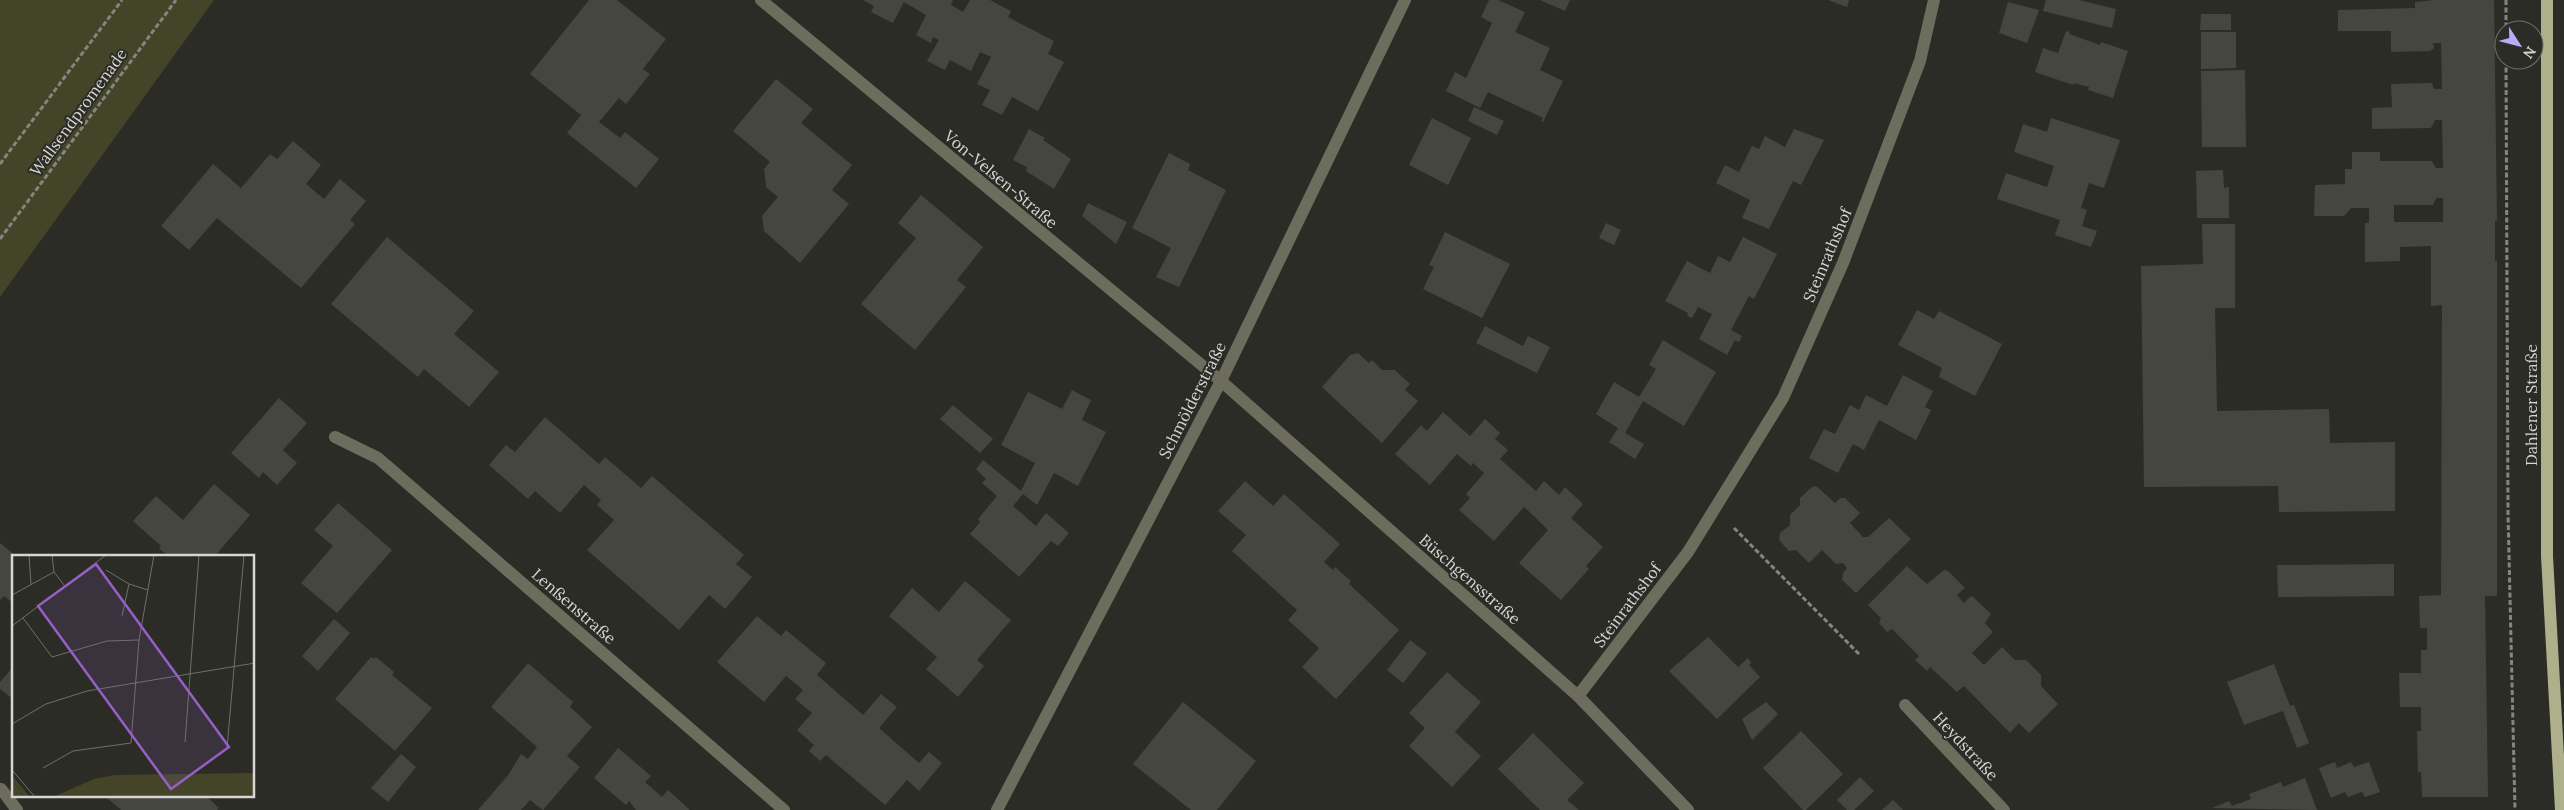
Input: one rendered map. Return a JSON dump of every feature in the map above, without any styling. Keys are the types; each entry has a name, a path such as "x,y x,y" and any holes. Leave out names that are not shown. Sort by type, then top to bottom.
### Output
{"main road":[{"name":"Dahlener Straße","path":"2547,0 2547,556 2561,810"}],"street":[{"name":"Von-Velsen-Straße","path":"762,0 1221,381"},
{"name":"Schmölderstraße","path":"996,810 1221,381 1404,0"},
{"name":"Steinrathshof","path":"1578,696 1688,552 1783,398 1844,264 1920,61 1934,0"},
{"name":"Büschgensstraße","path":"1221,381 1578,696 1688,810"},
{"name":"Lenßenstraße","path":"335,437 378,458 784,810"},
{"name":"Heydstraße","path":"1906,705 2004,810"},
{"path":"2,789 17,810"}],"path":[{"path":"0,164 122,0"},
{"name":"Wallsendpromenade","path":"0,239 176,0"},
{"path":"2506,0 2506,20"},
{"path":"2506,70 2508,512 2515,810"},
{"path":"1714,508 1860,655"}],"green space":[{"path":"0,0 214,0 0,297"}],"building":[{"path":"589,0 617,0 666,39 643,69 650,74 626,104 619,98 599,122 620,138 625,132 659,159 636,188 567,133 581,115 530,74"},
{"path":"863,0 953,0 951,5 963,12 970,0 990,0 1011,11 1008,17 1054,41 1048,54 1064,62 1038,111 1012,97 1002,115 982,105 990,90 977,84 991,57 980,52 971,71 950,60 945,70 927,61 939,40 933,37 931,43 916,35 926,15 904,2 893,23 871,12 874,6"},
{"path":"1489,0 1498,0 1525,12 1515,32 1550,48 1540,70 1563,81 1543,122 1541,121 1543,118 1488,92 1480,108 1446,91 1455,72 1466,78 1492,23 1481,17"},
{"path":"1540,0 1570,0 1565,11"},
{"path":"1828,0 1849,0 1847,7"},
{"path":"2046,0 2079,0 2116,9 2112,28 2043,11"},
{"path":"2434,0 2494,0 2497,221 2495,221 2495,261 2497,261 2497,596 2485,596 2488,797 2422,797 2421,772 2418,772 2417,731 2421,731 2421,707 2400,707 2399,673 2421,673 2421,650 2427,650 2427,628 2420,628 2419,596 2441,595 2442,305 2431,306 2431,246 2400,247 2400,261 2365,262 2365,223 2369,223 2369,208 2351,208 2344,216 2314,216 2315,185 2345,184 2345,169 2352,169 2352,152 2380,152 2380,161 2432,161 2436,168 2443,168 2442,120 2435,120 2431,128 2372,129 2372,108 2392,107 2391,84 2432,83 2434,89 2442,89 2441,43 2433,43 2434,48 2430,51 2391,52 2391,31 2338,31 2338,10 2415,8 2415,2","holes":["2436,198 2443,198 2443,222 2394,222 2394,205 2433,205"]},
{"path":"2008,2 2039,10 2027,43 1999,33"},
{"path":"2201,14 2231,14 2231,30 2200,30"},
{"path":"2066,31 2070,32 2069,34 2100,45 2101,42 2128,51 2113,98 2088,90 2089,87 2074,83 2073,85 2035,72 2043,48 2058,53"},
{"path":"2201,32 2236,32 2236,68 2201,69"},
{"path":"2245,70 2246,147 2202,147 2201,71"},
{"path":"776,79 813,109 801,123 852,165 832,190 849,204 800,263 764,231 762,216 778,197 766,187 764,169 770,162 733,131"},
{"path":"1474,107 1504,121 1497,135 1468,121"},
{"path":"1432,118 1471,138 1448,185 1409,165"},
{"path":"2051,118 2120,140 2104,188 2089,183 2081,208 2087,210 2082,226 2097,231 2091,247 2055,235 2060,220 1997,199 2006,173 2047,187 2054,166 2014,152 2023,124 2047,132"},
{"path":"1029,129 1045,138 1043,140 1071,159 1054,189 1026,171 1027,167 1013,160"},
{"path":"1794,129 1824,140 1801,185 1793,181 1769,229 1742,218 1750,200 1716,183 1725,165 1739,172 1752,146 1759,149 1765,136 1785,147"},
{"path":"293,141 321,165 306,184 324,199 340,179 366,201 350,220 355,224 301,288 217,218 189,250 161,226 213,164 241,188 270,154 277,159"},
{"path":"1169,153 1190,164 1188,170 1226,190 1179,287 1156,277 1171,248 1132,228"},
{"path":"2223,170 2224,188 2229,187 2229,218 2197,218 2196,171"},
{"path":"921,195 983,247 957,280 966,287 915,350 861,304 916,238 898,223"},
{"path":"1088,203 1127,222 1116,244 1082,216"},
{"path":"1606,223 1621,230 1614,245 1599,238"},
{"path":"2202,224 2235,224 2235,308 2215,308 2217,411 2329,409 2330,443 2395,442 2395,511 2279,512 2278,486 2144,487 2141,266 2203,264"},
{"path":"1445,232 1510,264 1482,318 1423,289 1434,267 1429,265"},
{"path":"387,237 474,311 454,334 499,372 469,407 424,369 418,377 331,304"},
{"path":"1743,237 1777,254 1754,299 1749,296 1731,330 1742,336 1739,342 1735,340 1727,355 1699,339 1712,314 1698,307 1692,318 1687,316 1688,313 1665,301 1687,261 1710,273 1718,256 1730,262"},
{"path":"1917,310 1934,319 1939,311 2002,344 1975,396 1939,377 1942,368 1898,345"},
{"path":"1485,326 1523,346 1528,336 1550,347 1537,373 1476,343"},
{"path":"1663,340 1716,372 1684,426 1643,401 1625,433 1644,444 1635,459 1609,442 1618,428 1596,414 1614,382 1639,397 1656,369 1649,365"},
{"path":"1358,353 1369,363 1372,360 1382,370 1395,370 1410,384 1405,390 1418,401 1382,443 1322,387 1350,355"},
{"path":"1903,375 1933,391 1925,407 1931,410 1916,440 1879,420 1864,450 1853,444 1838,473 1809,458 1824,429 1835,434 1850,405 1859,410 1866,395 1887,406"},
{"path":"1072,390 1091,400 1082,420 1106,432 1078,486 1054,473 1037,505 1023,494 1013,506 1036,526 1046,513 1069,533 1058,546 1051,541 1019,577 970,534 980,522 978,519 997,496 982,483 986,479 976,469 983,460 1021,491 1035,463 1001,445 1028,392 1062,409"},
{"path":"279,398 307,423 283,450 297,463 277,485 263,472 259,478 231,453"},
{"path":"953,405 993,439 980,453 940,419"},
{"path":"1443,412 1470,436 1485,419 1500,433 1495,439 1508,450 1500,459 1536,491 1544,481 1559,495 1565,487 1583,504 1571,518 1603,547 1586,566 1589,569 1561,600 1519,563 1548,530 1524,507 1494,541 1459,510 1470,498 1466,494 1484,473 1473,463 1471,466 1457,454 1430,485 1395,454 1421,425 1427,431"},
{"path":"545,417 599,464 605,457 641,488 652,476 744,555 736,564 752,577 725,609 709,595 679,630 587,550 614,520 597,505 601,500 584,485 560,513 535,491 528,499 489,465 506,445 515,452"},
{"path":"1245,481 1273,506 1284,494 1340,544 1324,562 1333,570 1335,567 1351,581 1349,584 1399,630 1336,699 1302,667 1319,648 1288,620 1297,610 1232,551 1246,535 1218,511"},
{"path":"214,484 250,515 216,555 167,555 159,548 161,546 133,521 156,496 183,520"},
{"path":"1816,486 1835,503 1840,498 1845,498 1860,513 1850,523 1863,537 1868,537 1889,518 1911,539 1856,593 1842,580 1843,573 1847,568 1843,563 1836,564 1822,550 1809,563 1796,550 1789,551 1779,540 1780,533 1790,525 1790,515 1800,505 1800,498 1812,487"},
{"path":"338,503 392,550 337,613 301,583 333,546 314,530"},
{"path":"0,543 15,555 12,555 12,602 4,596 0,600"},
{"path":"2394,564 2394,596 2278,597 2277,565"},
{"path":"1907,566 1927,584 1944,570 1948,571 1965,588 1957,595 1964,603 1971,596 1991,614 1985,623 1993,632 1972,653 1984,665 2002,647 2015,660 2026,660 2041,675 2041,686 2058,704 2029,733 2019,723 2010,733 1964,686 1957,692 1930,667 1927,671 1915,660 1919,656 1892,629 1887,632 1879,623 1881,618 1868,605"},
{"path":"965,581 1011,620 977,660 984,666 958,697 926,669 937,657 889,616 912,588 939,612"},
{"path":"757,616 781,636 786,630 826,663 817,675 863,715 881,694 897,707 879,728 919,763 929,752 942,763 919,791 907,780 885,805 826,755 820,761 809,751 814,745 797,730 812,713 795,699 803,690 786,676 764,702 717,662"},
{"path":"334,619 350,633 318,671 302,656"},
{"path":"1708,637 1738,667 1748,658 1751,663 1749,665 1760,677 1717,719 1669,671"},
{"path":"1410,640 1427,653 1403,683 1387,670"},
{"path":"371,657 374,659 376,657 394,672 392,675 432,708 395,751 335,699"},
{"path":"528,663 573,702 570,707 592,727 567,756 580,767 543,810 530,800 521,810 478,810 509,774 521,754 528,759 537,747 491,707"},
{"path":"2274,664 2290,706 2294,705 2309,743 2297,748 2283,711 2244,725 2227,682"},
{"path":"12,668 12,698 0,689 0,682"},
{"path":"1447,672 1481,702 1455,732 1481,756 1452,787 1409,746 1425,728 1409,713"},
{"path":"1183,702 1256,761 1217,810 1191,810 1133,764"},
{"path":"1766,702 1778,714 1752,740 1742,719"},
{"path":"1801,731 1843,774 1806,810 1803,810 1763,768"},
{"path":"1533,733 1584,783 1567,800 1579,810 1540,810 1498,769"},
{"path":"618,748 651,776 645,782 662,797 668,790 690,810 636,810 629,801 626,805 594,778"},
{"path":"401,754 416,767 388,802 371,788"},
{"path":"2335,762 2337,768 2351,762 2354,767 2369,762 2380,792 2365,797 2362,792 2348,797 2345,792 2331,798 2319,768"},
{"path":"1860,777 1874,791 1854,810 1847,810 1837,800"},
{"path":"2305,778 2317,810 2212,808 2229,801 2232,806 2251,799 2249,794 2281,782 2283,787"},
{"path":"107,798 208,798 219,808 217,810 121,810"},
{"path":"1893,800 1903,810 1882,810"}]}
